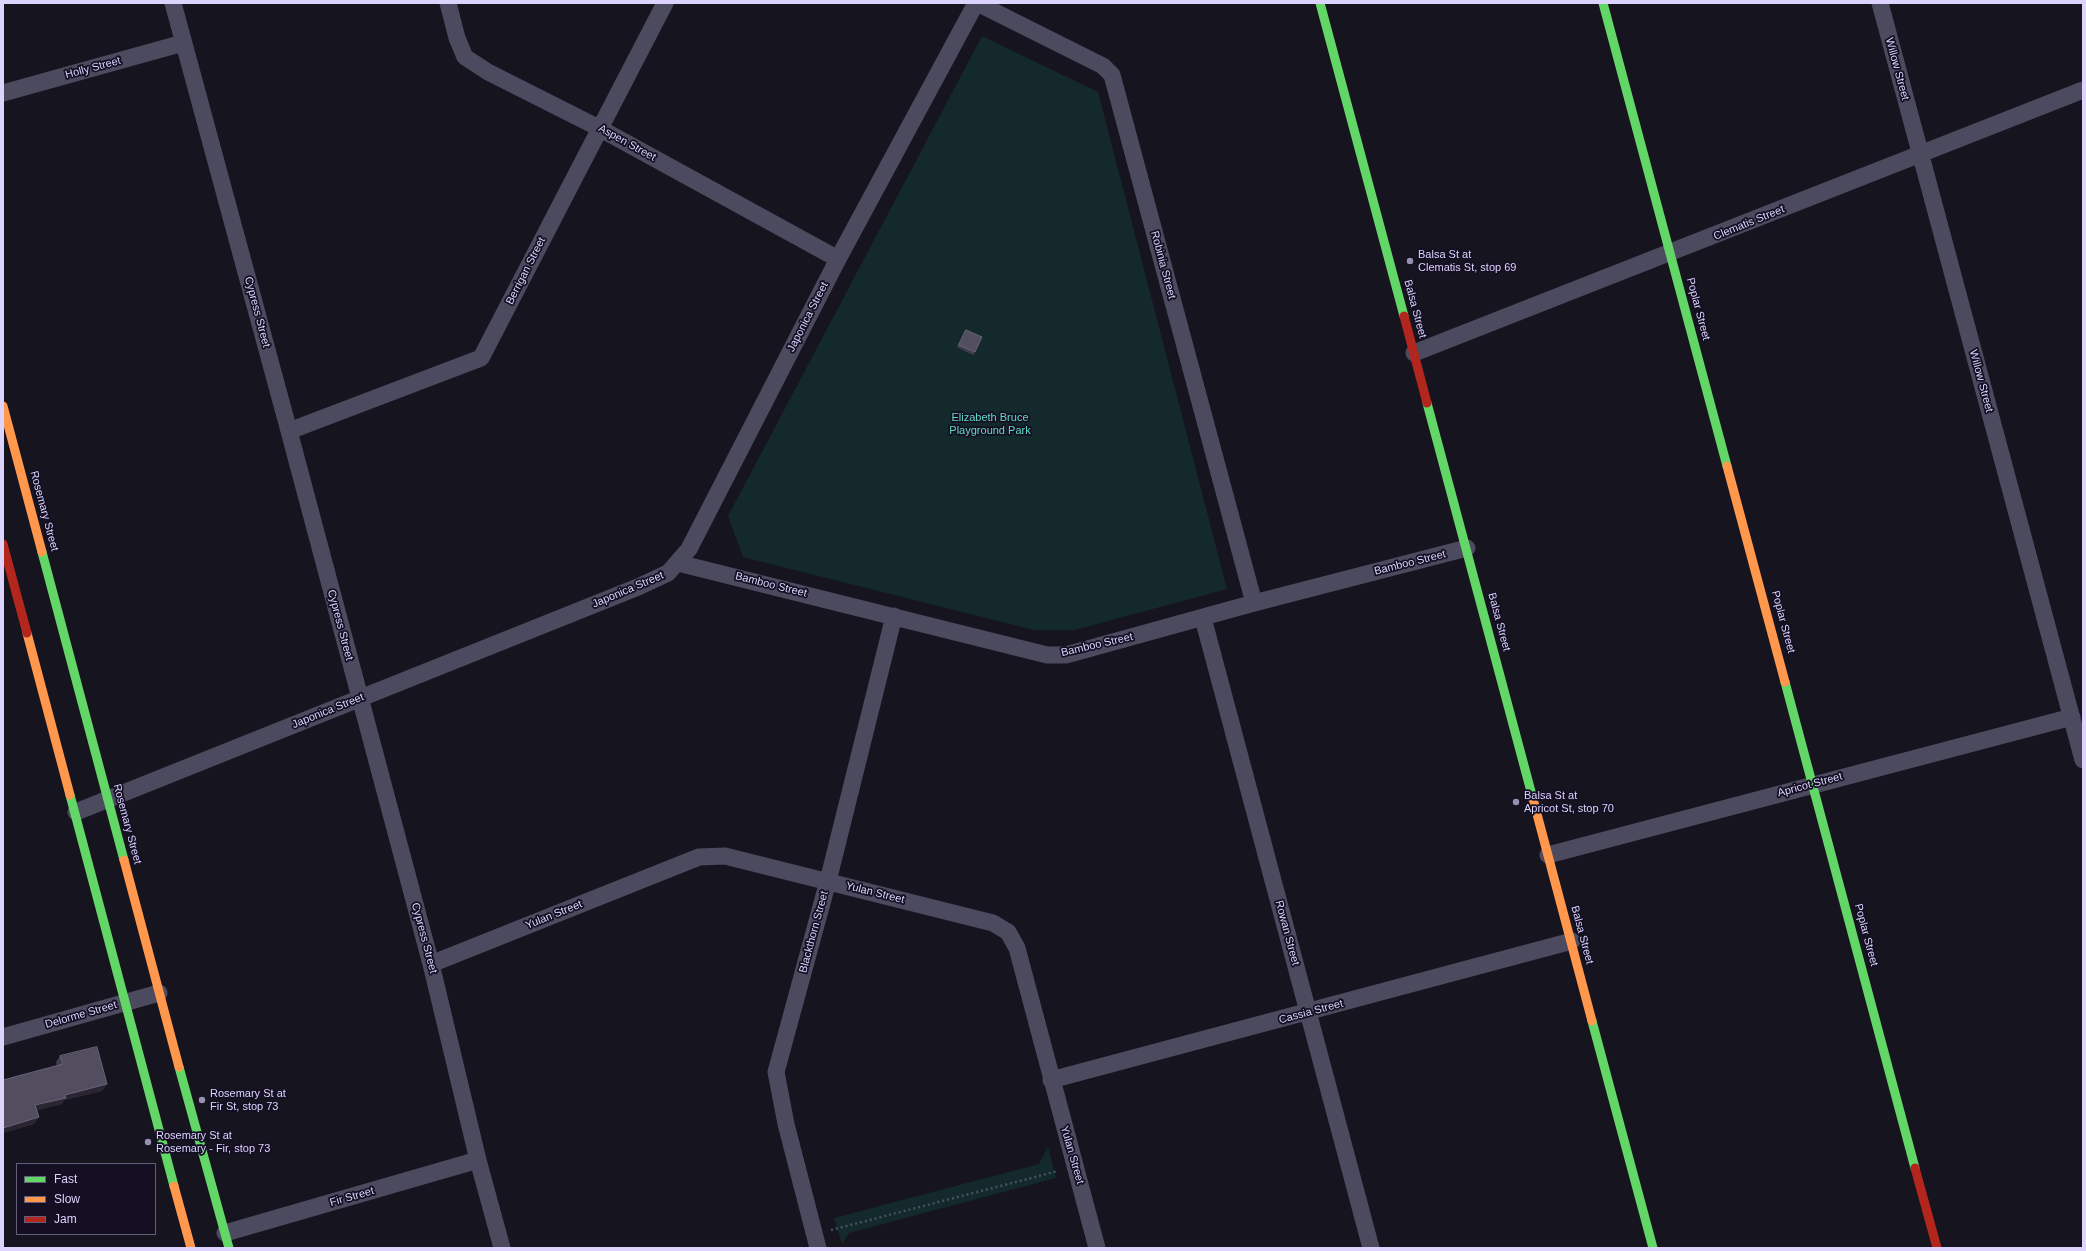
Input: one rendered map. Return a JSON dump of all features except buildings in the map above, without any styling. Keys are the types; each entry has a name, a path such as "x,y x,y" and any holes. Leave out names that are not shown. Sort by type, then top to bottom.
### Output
{"street":[{"name":"Cypress Street","path":"172,3 289,431 431,964 478,1160 502,1248"},
{"name":"Aspen Street","path":"448,3 457,38 465,57 488,72 599,128 838,259"},
{"name":"Berrigan Street","path":"289,431 481,358 665,3"},
{"name":"Japonica Street","path":"76,812 638,587 668,573 689,549 838,259 976,3"},
{"name":"Robinia Street","path":"976,3 1103,66 1112,75 1254,603"},
{"name":"Balsa Street","path":"1320,3 1653,1248"},
{"name":"Poplar Street","path":"1603,3 1814,784 1937,1248"},
{"name":"Willow Street","path":"1880,3 2083,760"},
{"name":"Holly Street","path":"3,92 184,43"},
{"name":"Clematis Street","path":"1414,353 2083,90"},
{"name":"Rosemary Street","path":"3,406 159,993 227,1241"},
{"path":"3,544 76,812 191,1248"},
{"name":"Bamboo Street","path":"678,563 1047,655 1066,655 1254,603 1467,548"},
{"name":"Blackthorn Street","path":"817,1241 786,1124 776,1072 828,881 894,616"},
{"name":"Rowan Street","path":"1203,618 1370,1248"},
{"name":"Apricot Street","path":"1548,855 2072,717"},
{"name":"Yulan Street","path":"431,964 699,857 725,856 993,923 1008,932 1017,948 1097,1248"},
{"name":"Cassia Street","path":"1051,1080 1308,1013 1572,941"},
{"name":"Delorme Street","path":"3,1037 159,993"},
{"name":"Fir Street","path":"227,1241 478,1160"}],"path":[{"path":"817,1241 1076,1166"}],"green space":[{"name":"Elizabeth Bruce Playground Park","path":"982,36 1098,92 1227,589 1075,630 1034,630 743,557 728,516"},
{"path":"1048,1147 1056,1178 849,1233 842,1244 834,1218 1039,1164"}],"traffic: fast":[{"path":"1320,3 1404,316"},
{"path":"1603,3 1727,466"},
{"path":"1427,403 1533,799"},
{"path":"42,552 124,860"},
{"path":"1785,682 1915,1168"},
{"path":"70,795 174,1186"},
{"path":"1592,1021 1653,1248"},
{"path":"179,1067 229,1248"}],"traffic: slow":[{"path":"3,406 42,552"},
{"path":"1727,466 1785,682"},
{"path":"27,633 70,795"},
{"path":"1533,799 1592,1021"},
{"path":"124,860 179,1067"},
{"path":"174,1186 191,1248"}],"traffic: jam":[{"path":"1404,316 1427,403"},
{"path":"3,544 27,633"},
{"path":"1915,1168 1937,1248"}],"place":[{"name":"Balsa St at Clematis St, stop 69","path":"1410,261"},
{"name":"Balsa St at Apricot St, stop 70","path":"1516,802"},
{"name":"Rosemary St at Fir St, stop 73","path":"202,1100"},
{"name":"Rosemary St at Rosemary - Fir, stop 73","path":"148,1142"}]}
